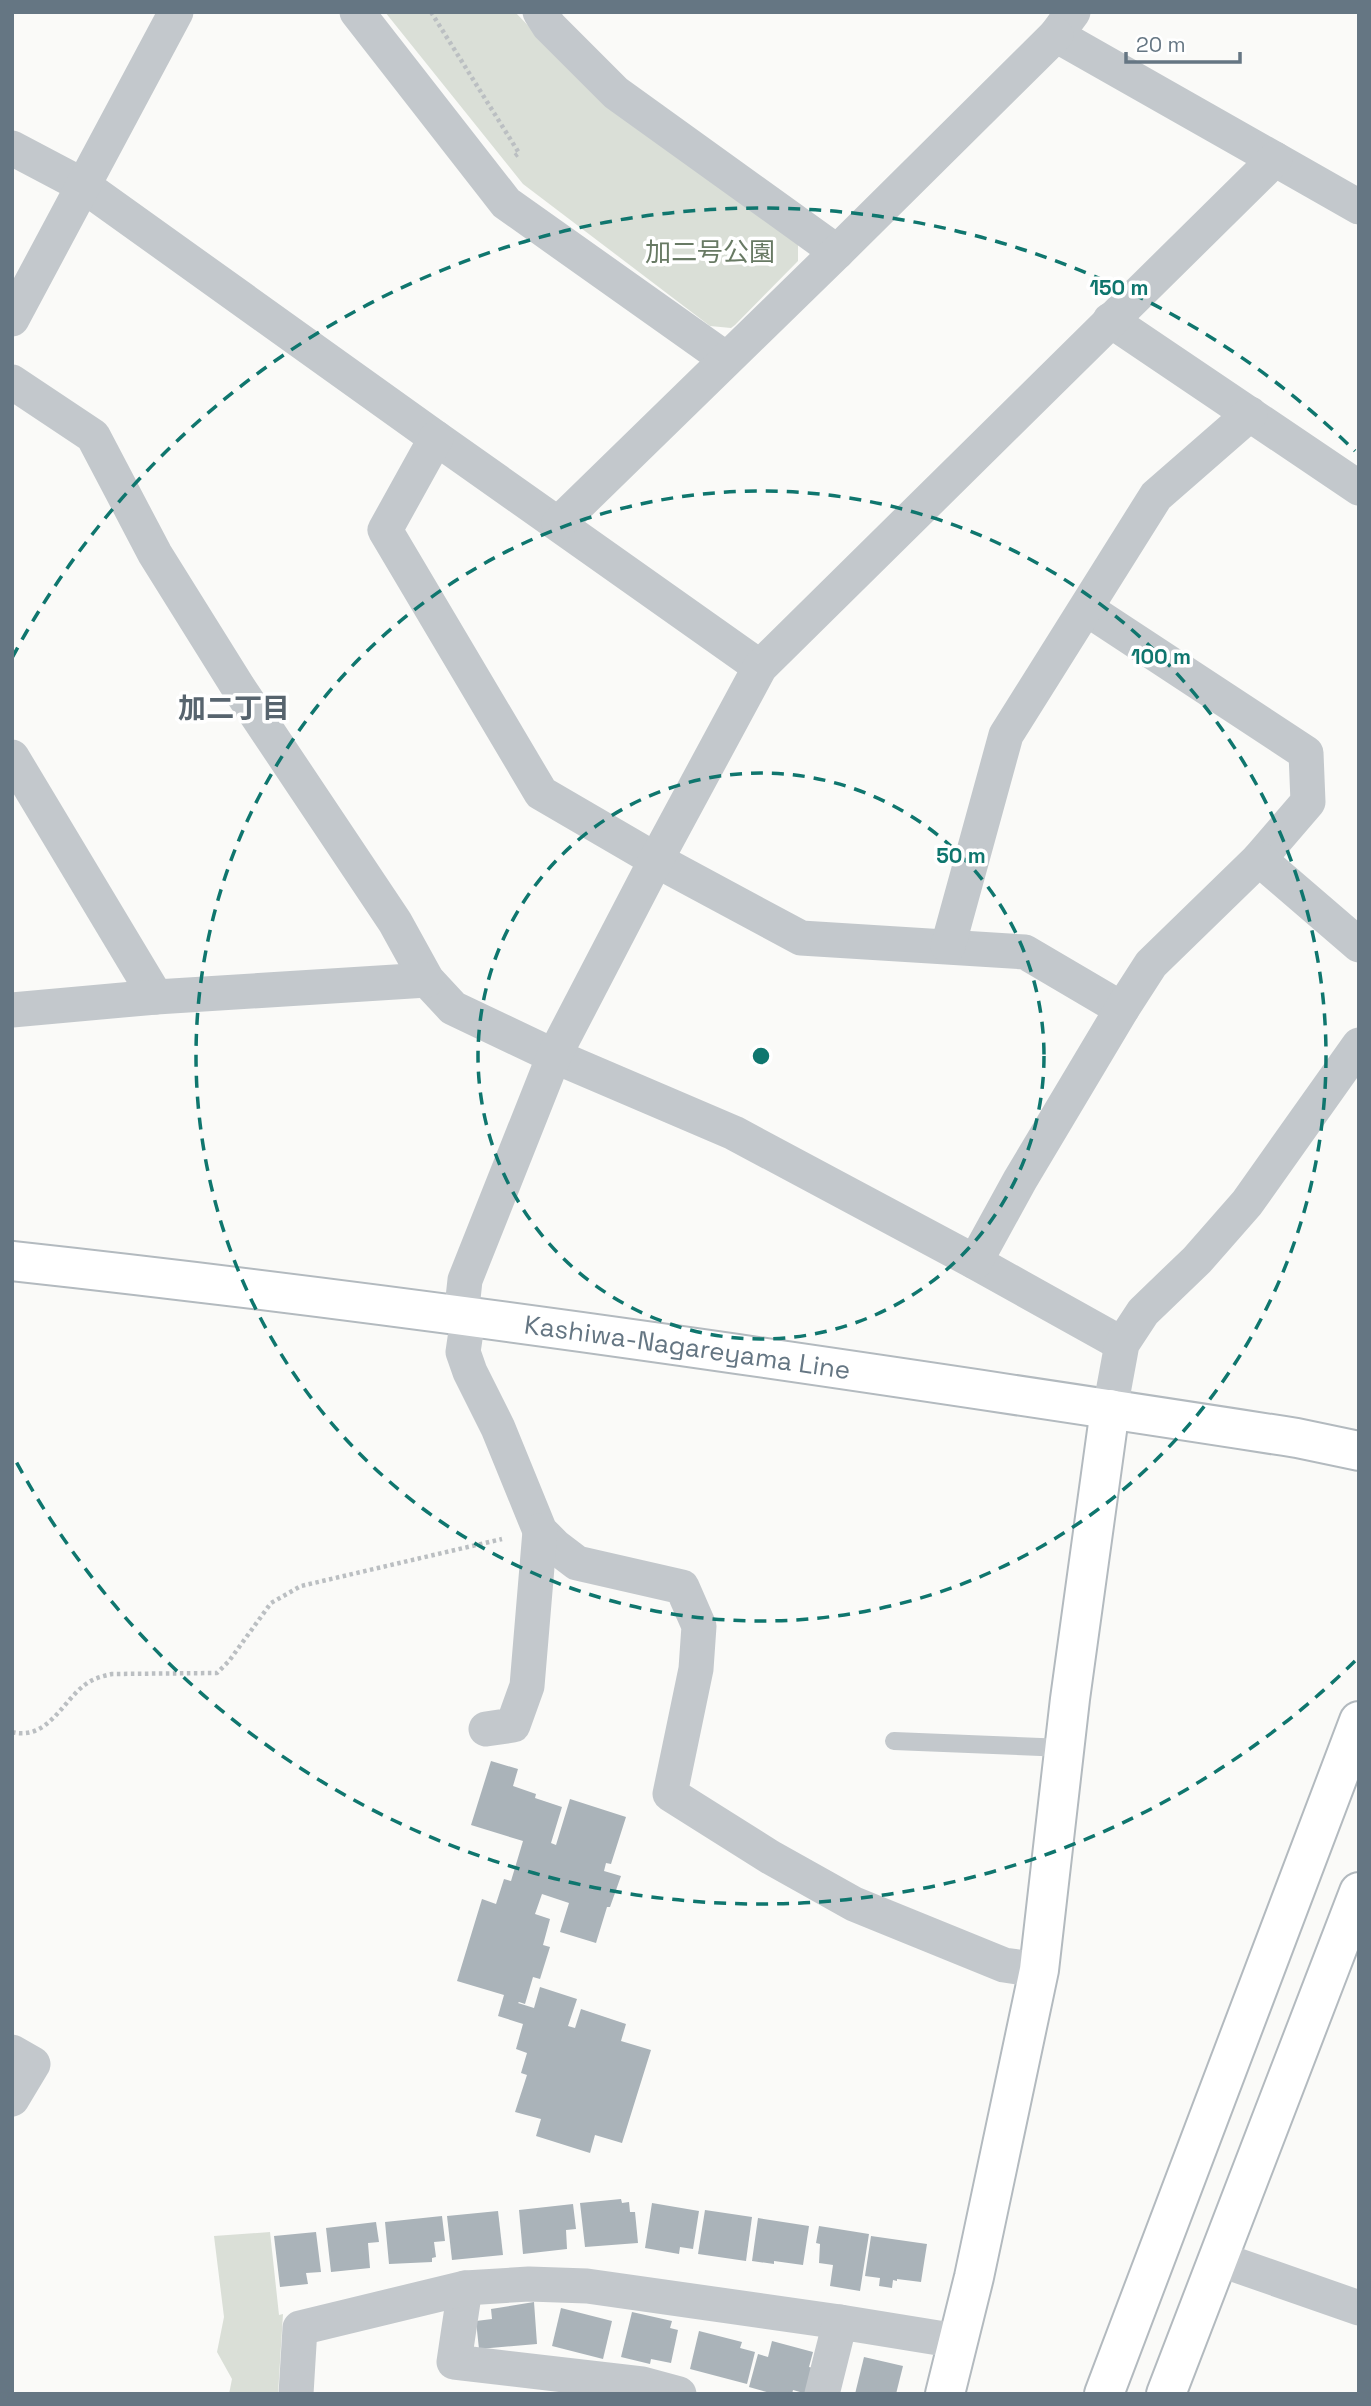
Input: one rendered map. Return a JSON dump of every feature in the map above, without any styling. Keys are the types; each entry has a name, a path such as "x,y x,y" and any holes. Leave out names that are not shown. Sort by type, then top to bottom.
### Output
{"street":[{"path":"12,319 176,12"},
{"path":"357,12 506,203 726,359"},
{"path":"540,12 549,26 616,93 837,252"},
{"path":"559,523 837,252 1064,24 1275,159 1359,207"},
{"path":"12,148 84,186 760,667"},
{"path":"1039,1970 1004,1965 854,1904 770,1857 670,1794 696,1669 699,1626 682,1587 578,1563 540,1531 498,1428 463,1352 466,1280 554,1056 760,667 1275,159"},
{"path":"1110,320 1359,488"},
{"path":"12,382 93,436 155,554 238,687 395,922 427,979 453,1007 554,1056 734,1133 1122,1344"},
{"path":"948,946 1006,735 1156,496 1250,414"},
{"path":"436,438 386,530 541,793 656,860 801,938 1025,952 1122,1009"},
{"path":"975,1262 1020,1180 1151,964 1259,859 1308,802 1306,753 1087,609"},
{"path":"14,763 156,997"},
{"path":"1259,859 1359,944"},
{"path":"12,1010 156,997 427,979"},
{"path":"945,2394 979,2251 1039,1970 1065,1748 1110,1409 1122,1344 1143,1312 1197,1260 1247,1202 1359,1045"},
{"name":"Kashiwa-Nagareyama Line","path":"12,1261 140,1275 464,1318 1110,1409 1297,1438 1359,1451"},
{"path":"486,1728 513,1725 527,1686 540,1531"},
{"path":"1104,2394 1359,1721"},
{"path":"1166,2394 1359,1892"},
{"path":"12,2052 33,2064 12,2099"},
{"path":"1219,2259 1359,2308"},
{"path":"296,2394 300,2328 465,2288 529,2284 587,2286 957,2341"},
{"path":"465,2288 454,2362 642,2384 679,2394"},
{"path":"822,2394 840,2322"}],"lane":[{"path":"894,1741 1065,1748"}],"path":[{"path":"431,12 519,153 486,178"},
{"path":"12,1732 45,1726 85,1685 97,1678 112,1674 217,1673 229,1661 271,1603 301,1586 540,1531"}],"green space":[{"name":"加二号公園","path":"385,12 515,12 595,95 798,238 798,261 731,328 710,326 523,184"},
{"path":"270,2232 279,2315 283,2314 278,2394 229,2394 232,2379 217,2352 224,2317 214,2236"}],"building":[{"path":"491,1761 518,1769 513,1786 536,1794 535,1798 562,1807 551,1843 556,1845 570,1799 626,1817 611,1864 606,1863 604,1871 621,1876 610,1907 607,1907 596,1943 560,1932 569,1903 542,1894 535,1914 550,1919 543,1945 550,1947 540,1979 533,1977 525,2004 518,2003 534,2008 540,1987 577,1999 568,2026 575,2028 581,2009 626,2024 621,2041 651,2050 622,2143 595,2135 590,2153 536,2136 541,2119 515,2112 527,2075 521,2073 527,2053 516,2049 523,2024 498,2016 504,1995 457,1981 482,1899 496,1904 504,1879 511,1881 523,1841 471,1825"},
{"path":"621,2199 622,2203 629,2202 630,2212 635,2212 638,2243 585,2247 580,2203"},
{"path":"652,2203 699,2211 693,2249 680,2247 679,2254 645,2248"},
{"path":"573,2204 576,2229 566,2230 567,2249 523,2254 519,2210"},
{"path":"705,2210 752,2217 746,2261 698,2254"},
{"path":"498,2211 503,2255 452,2260 447,2216"},
{"path":"442,2216 445,2241 434,2242 436,2257 432,2258 432,2262 389,2264 385,2222"},
{"path":"758,2218 809,2226 803,2265 752,2261"},
{"path":"376,2222 379,2242 368,2243 370,2268 331,2272 326,2228"},
{"path":"819,2226 869,2234 860,2291 830,2286 833,2265 819,2263 820,2244 816,2243"},
{"path":"316,2232 321,2272 306,2273 308,2284 280,2287 274,2236"},
{"path":"871,2236 927,2244 921,2282 897,2279 893,2280 892,2288 879,2286 880,2278 865,2276"},
{"path":"534,2302 537,2344 479,2349 476,2321 492,2319 491,2309"},
{"path":"561,2308 612,2321 603,2359 552,2346"},
{"path":"632,2312 672,2321 670,2328 678,2330 671,2363 651,2359 650,2364 621,2357"},
{"path":"699,2331 742,2342 740,2348 755,2352 747,2384 690,2369"},
{"path":"772,2341 813,2352 809,2367 813,2368 807,2394 793,2390 792,2394 774,2394 749,2387 758,2354 768,2357"},
{"path":"864,2357 903,2366 896,2394 855,2394"}],"district":[{"name":"加二丁目","path":"234,708"}]}
